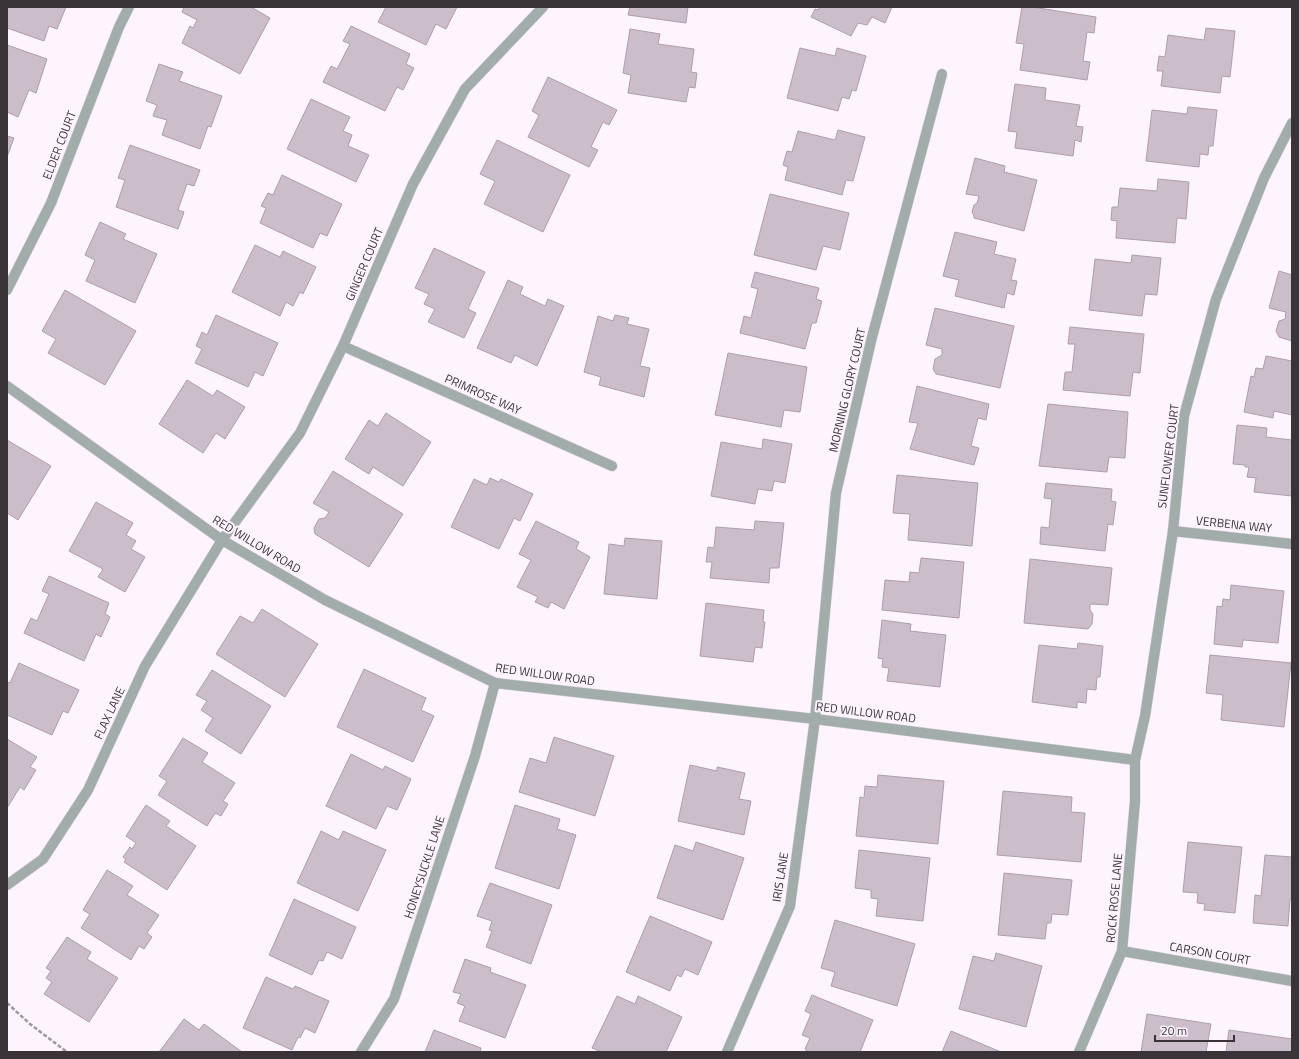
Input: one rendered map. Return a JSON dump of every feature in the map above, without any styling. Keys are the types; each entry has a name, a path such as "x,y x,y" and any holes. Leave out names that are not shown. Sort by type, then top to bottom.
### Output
{"street":[{"name":"ELDER COURT","path":"7,290 51,202 118,27 129,7"},
{"name":"GINGER COURT","path":"222,540 300,433 343,346 413,184 464,89 543,7"},
{"name":"MORNING GLORY COURT","path":"815,719 836,493 871,341 942,74"},
{"name":"SUNFLOWER COURT","path":"1135,760 1145,716 1173,531 1184,416 1216,299 1264,178 1292,123"},
{"name":"PRIMROSE WAY","path":"343,346 612,466"},
{"name":"RED WILLOW ROAD","path":"7,386 222,540 325,600 495,683 815,719 1135,760"},
{"name":"VERBENA WAY","path":"1173,531 1292,544"},
{"name":"FLAX LANE","path":"7,885 43,859 88,790 145,666 222,540"},
{"name":"HONEYSUCKLE LANE","path":"361,1052 394,999 474,756 495,683"},
{"name":"IRIS LANE","path":"727,1052 790,906 815,719"},
{"name":"ROCK ROSE LANE","path":"1078,1052 1122,951 1135,801 1135,760"},
{"name":"CARSON COURT","path":"1122,951 1292,981"}],"path":[{"path":"7,1003 30,1024 67,1052"}],"building":[{"path":"7,7 66,7 57,29 49,26 44,41 7,28"},
{"path":"184,7 251,7 270,18 240,74 182,43 190,26 193,28 197,20 182,12"},
{"path":"386,7 457,7 446,29 436,24 426,45 378,22"},
{"path":"630,7 688,7 686,23 628,15"},
{"path":"820,7 892,7 885,23 872,17 867,25 858,23 851,36 811,17 815,9 818,10"},
{"path":"1022,7 1032,7 1096,17 1094,33 1087,32 1083,61 1090,62 1087,80 1020,70 1024,44 1016,43"},
{"path":"351,26 410,54 406,64 414,68 403,90 397,87 385,111 323,82 331,66 337,69 350,44 343,41"},
{"path":"1206,28 1235,31 1230,77 1222,76 1220,93 1161,86 1163,71 1157,71 1159,56 1165,57 1168,35 1204,40"},
{"path":"630,29 660,34 658,44 694,49 691,72 697,73 695,88 689,87 686,102 628,93 631,75 623,73"},
{"path":"7,45 47,59 36,93 29,90 18,117 7,112"},
{"path":"800,48 835,56 837,48 866,56 856,91 852,90 849,99 842,97 838,111 787,98"},
{"path":"159,64 183,72 179,81 222,96 211,127 208,126 200,149 162,135 167,120 153,116 157,105 146,101"},
{"path":"548,77 617,110 609,125 603,122 591,147 598,150 589,167 528,137 539,115 532,111"},
{"path":"1015,84 1046,88 1045,100 1080,105 1076,126 1083,127 1081,142 1075,140 1073,156 1015,148 1017,132 1008,131"},
{"path":"311,99 350,117 343,131 352,135 348,146 369,155 356,182 287,149"},
{"path":"1188,107 1217,110 1213,146 1209,146 1208,155 1200,154 1199,167 1146,161 1152,110 1187,114"},
{"path":"838,130 865,137 853,181 846,180 842,195 785,180 788,167 783,165 787,151 792,152 798,131 835,140"},
{"path":"7,136 14,138 7,157"},
{"path":"497,140 570,175 543,232 484,204 495,181 480,174"},
{"path":"130,145 200,170 194,186 187,184 178,210 184,212 178,229 116,207 125,180 118,178"},
{"path":"975,158 1005,166 1004,172 1037,180 1024,231 974,218 972,212 979,196 966,194"},
{"path":"282,175 342,204 327,236 320,233 313,248 260,223 266,208 261,206 268,193 273,195"},
{"path":"1158,179 1189,182 1186,219 1177,218 1175,243 1116,238 1117,221 1111,220 1112,207 1118,207 1120,188 1157,191"},
{"path":"770,194 849,213 840,250 823,246 816,270 754,255"},
{"path":"100,222 126,234 123,239 157,254 135,303 86,281 95,260 85,255"},
{"path":"955,232 997,242 994,254 1016,259 1011,280 1017,281 1014,295 1007,293 1004,308 955,296 959,280 943,276"},
{"path":"255,245 280,257 283,251 316,267 303,294 300,292 293,306 286,302 280,316 232,292"},
{"path":"434,248 485,272 468,309 476,313 464,338 428,322 435,309 424,304 429,294 415,288"},
{"path":"1132,255 1161,258 1157,295 1145,294 1142,316 1089,310 1095,259 1131,263"},
{"path":"1279,271 1292,275 1292,341 1279,337 1276,331 1279,321 1285,319 1286,312 1269,308"},
{"path":"755,272 819,288 816,299 822,301 816,323 812,323 805,349 740,333 744,316 751,318 758,289 751,287"},
{"path":"508,280 523,287 520,294 545,306 548,299 564,306 537,366 515,355 511,363 477,348"},
{"path":"65,290 136,331 105,385 48,353 56,339 42,331"},
{"path":"935,308 1014,326 1000,388 936,374 933,369 935,359 942,355 942,349 926,345"},
{"path":"216,315 278,343 263,376 255,372 248,387 195,363 202,349 196,346 202,332 207,335"},
{"path":"615,315 629,318 627,324 649,329 640,366 650,368 644,397 599,385 601,377 584,372 598,316 613,321"},
{"path":"1070,327 1144,334 1140,373 1133,372 1130,396 1063,390 1065,372 1072,372 1075,344 1068,344"},
{"path":"728,353 807,367 800,412 784,410 781,427 715,415"},
{"path":"1266,356 1292,361 1292,415 1274,411 1273,418 1244,412 1251,376 1254,377 1256,368 1263,369"},
{"path":"187,380 213,396 217,390 245,407 225,439 216,433 203,453 159,424"},
{"path":"917,386 989,404 986,420 978,418 971,446 979,448 974,465 910,449 918,423 909,422"},
{"path":"1048,404 1128,412 1125,458 1109,457 1107,472 1039,466"},
{"path":"386,413 431,442 403,486 373,467 369,474 345,459 369,420 378,426"},
{"path":"1237,425 1267,428 1266,437 1292,440 1292,496 1254,492 1256,478 1247,477 1249,467 1245,467 1245,465 1233,464"},
{"path":"763,439 792,444 785,483 774,481 772,491 758,489 755,504 711,496 721,442 762,449"},
{"path":"7,440 51,466 18,520 7,513"},
{"path":"333,471 403,514 369,567 315,534 314,528 319,519 325,518 329,512 313,503"},
{"path":"897,475 978,483 972,546 908,540 910,514 893,513"},
{"path":"490,478 499,482 501,479 533,494 520,521 514,518 499,549 451,527 474,479 487,485"},
{"path":"1046,483 1112,489 1111,501 1116,502 1113,525 1108,524 1105,551 1040,544 1041,527 1049,528 1052,499 1044,498"},
{"path":"96,502 133,523 126,535 136,541 131,549 145,557 125,592 98,577 103,569 69,551"},
{"path":"536,521 579,542 576,549 590,557 564,609 551,602 548,608 535,602 538,597 517,587 531,560 519,554"},
{"path":"755,521 784,523 779,568 770,568 769,583 710,578 712,562 706,562 708,547 714,548 716,527 754,530"},
{"path":"625,538 662,541 657,599 604,594 609,544 624,546"},
{"path":"921,558 964,562 959,618 882,610 885,580 909,582 910,572 919,573"},
{"path":"1030,559 1112,568 1108,605 1090,604 1090,610 1093,614 1092,624 1088,629 1024,623"},
{"path":"49,576 109,603 105,614 110,617 101,637 96,634 84,661 24,633 31,618 37,621 49,594 42,591"},
{"path":"1231,585 1284,591 1278,643 1243,640 1242,647 1214,644 1217,606 1222,607 1223,599 1230,600"},
{"path":"706,603 764,610 763,622 765,622 762,648 755,647 753,662 700,656"},
{"path":"262,609 318,644 285,697 216,654 240,616 253,623"},
{"path":"882,620 911,624 910,631 946,635 940,687 887,681 889,668 882,667 883,659 878,658"},
{"path":"1078,643 1103,646 1100,677 1097,677 1096,690 1087,689 1086,703 1077,702 1077,708 1032,702 1039,645 1077,649"},
{"path":"1210,655 1291,663 1284,727 1221,720 1223,695 1206,693"},
{"path":"19,663 79,690 68,713 63,711 52,735 7,715 7,682 10,683"},
{"path":"364,669 426,698 421,710 434,716 413,762 337,727"},
{"path":"212,670 271,706 241,754 205,731 213,718 201,710 207,701 196,695"},
{"path":"554,737 614,756 595,816 519,792 530,758 546,763"},
{"path":"183,738 208,753 202,762 235,783 223,801 228,804 221,816 215,813 207,826 158,795 167,781 159,776"},
{"path":"7,739 37,757 30,767 36,770 24,790 20,787 7,808"},
{"path":"351,754 383,770 385,766 411,779 397,810 387,806 376,829 326,806"},
{"path":"690,765 717,771 717,767 745,773 739,799 751,801 744,835 678,821"},
{"path":"878,775 944,781 938,844 856,836 860,797 864,798 865,786 877,787"},
{"path":"1003,791 1072,797 1071,812 1085,813 1081,862 997,855"},
{"path":"146,805 170,821 166,826 196,846 167,890 124,862 126,859 123,857 130,847 132,849 136,843 126,836"},
{"path":"515,805 560,819 557,829 576,835 559,889 495,868"},
{"path":"321,831 339,840 343,831 386,850 358,911 297,883"},
{"path":"696,842 744,858 723,920 657,898 675,845 693,851"},
{"path":"1188,842 1242,847 1235,913 1204,910 1205,904 1197,903 1198,893 1183,892"},
{"path":"859,850 930,858 923,921 876,916 878,899 871,898 871,890 855,888"},
{"path":"1265,855 1292,857 1292,899 1290,899 1288,926 1253,923 1255,895 1261,896"},
{"path":"107,870 133,886 127,895 159,915 147,933 152,937 144,949 139,946 131,960 81,928 90,914 83,910"},
{"path":"1004,873 1072,880 1068,915 1052,914 1051,923 1047,923 1045,939 998,935"},
{"path":"490,883 552,905 531,964 486,947 492,931 489,930 492,921 477,916"},
{"path":"294,899 356,927 342,959 327,952 323,961 319,960 312,975 269,955"},
{"path":"650,916 712,942 698,975 685,969 681,977 677,975 670,991 626,972"},
{"path":"835,920 915,944 897,1006 831,986 835,972 821,968"},
{"path":"67,937 91,952 87,959 118,978 89,1022 44,994 52,982 46,978 51,971 46,968"},
{"path":"996,953 1042,966 1026,1027 959,1009 973,956 994,961"},
{"path":"465,959 491,968 490,972 526,985 505,1038 459,1021 465,1006 457,1003 461,994 453,992"},
{"path":"266,977 293,989 295,986 329,1001 315,1033 305,1028 300,1038 298,1037 292,1050 243,1028"},
{"path":"812,995 873,1020 860,1052 808,1052 805,1049 810,1038 802,1035 811,1014 805,1011"},
{"path":"617,996 635,1004 638,996 682,1017 666,1052 602,1052 592,1048"},
{"path":"1147,1014 1211,1024 1206,1052 1141,1052"},
{"path":"184,1019 199,1030 204,1024 242,1052 159,1052"},
{"path":"434,1030 481,1048 480,1052 425,1052"},
{"path":"1229,1030 1292,1039 1292,1052 1226,1052"},
{"path":"951,1031 1001,1052 942,1052"}]}
